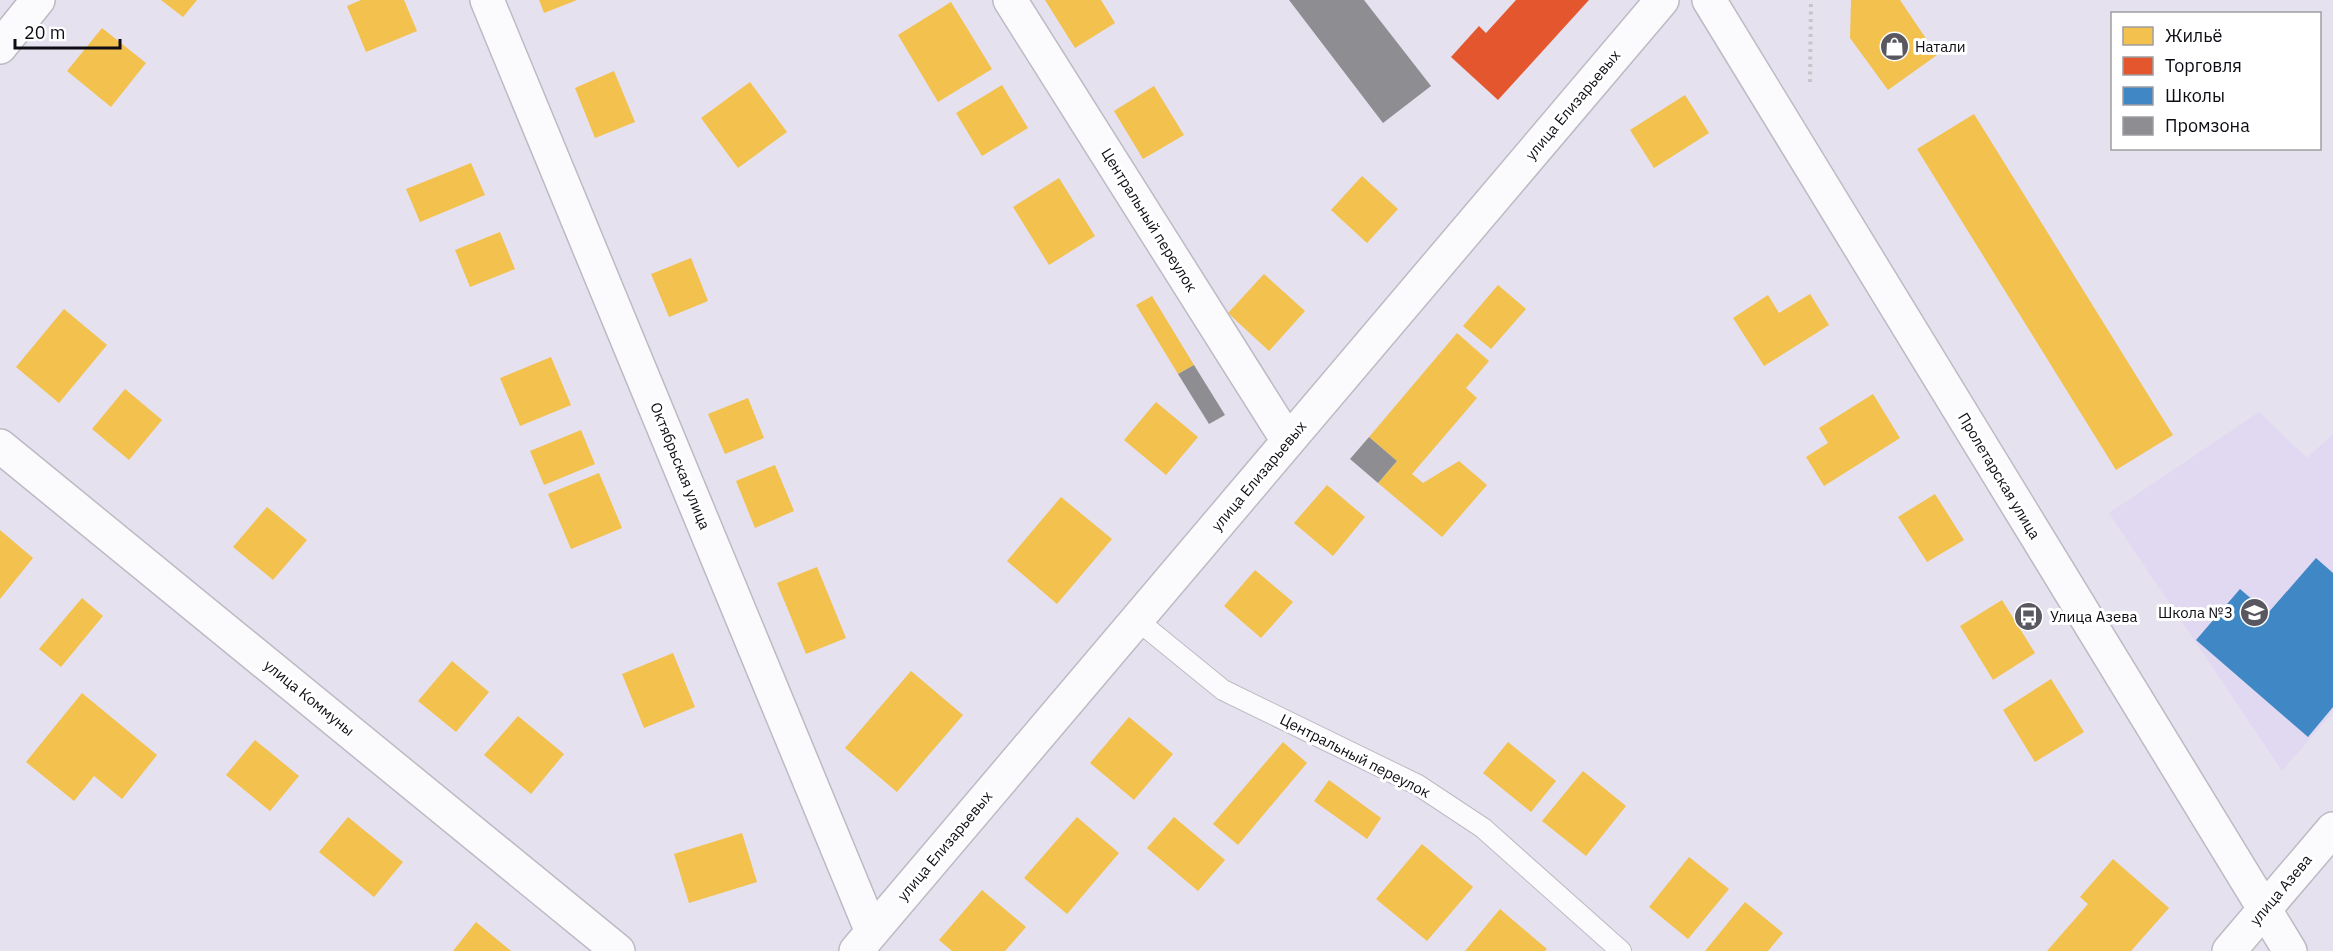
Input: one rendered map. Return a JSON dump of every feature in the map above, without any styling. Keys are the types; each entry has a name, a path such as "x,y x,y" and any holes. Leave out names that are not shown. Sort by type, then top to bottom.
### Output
{"street":[{"path":"0,47 38,0"},
{"name":"Октябрьская улица","path":"487,0 864,942"},
{"name":"Центральный переулок","path":"1010,0 1288,441"},
{"name":"улица Елизарьевых","path":"864,942 1662,0"},
{"name":"Пролетарская улица","path":"1709,0 2290,951"},
{"name":"улица Коммуны","path":"0,446 618,951"},
{"name":"улица Азева","path":"2229,951 2333,829"}],"lane":[{"name":"Центральный переулок","path":"1137,620 1223,690 1418,785 1483,828 1620,951"}],"path":[{"path":"1810,82 1811,0"}],"shaded area":[{"name":"Школа №3","path":"2259,412 2307,458 2333,434 2333,712 2282,771 2109,513"}],"building: Жильё":[{"path":"161,0 197,0 183,17"},
{"path":"361,0 404,0 417,31 366,52 347,6"},
{"path":"539,0 577,0 544,13"},
{"path":"1045,0 1101,0 1115,23 1075,48"},
{"path":"1851,0 1900,0 1937,55 1888,90 1850,38"},
{"path":"951,2 992,69 938,102 898,35"},
{"path":"102,28 146,63 111,107 67,71"},
{"path":"614,71 635,122 595,138 575,88"},
{"path":"750,82 787,132 738,168 701,118"},
{"path":"1002,85 1028,128 982,156 956,113"},
{"path":"1154,86 1184,135 1143,159 1114,111"},
{"path":"1685,95 1709,133 1654,168 1630,130"},
{"path":"1974,114 2173,435 2116,470 1917,149"},
{"path":"471,163 485,195 420,222 406,189"},
{"path":"1362,176 1398,209 1367,243 1331,210"},
{"path":"1059,178 1095,236 1049,265 1013,207"},
{"path":"500,232 515,269 470,287 455,250"},
{"path":"691,258 708,301 669,317 651,274"},
{"path":"1264,274 1305,311 1269,351 1228,313"},
{"path":"1498,285 1526,309 1491,349 1463,326"},
{"path":"1810,294 1829,325 1764,366 1733,318 1768,295 1779,313"},
{"path":"1152,296 1194,365 1178,374 1136,305"},
{"path":"64,309 107,345 59,403 16,367"},
{"path":"1457,333 1489,361 1466,388 1477,398 1412,474 1423,483 1459,461 1487,485 1442,537 1378,483 1397,461 1369,437"},
{"path":"551,357 571,405 520,426 500,378"},
{"path":"125,389 162,420 129,460 92,429"},
{"path":"1873,394 1900,438 1824,486 1806,457 1828,443 1819,428"},
{"path":"748,398 764,438 725,454 708,414"},
{"path":"1156,402 1198,437 1166,475 1124,440"},
{"path":"581,430 595,464 544,485 530,451"},
{"path":"775,465 794,511 755,528 736,481"},
{"path":"599,473 622,528 571,549 548,494"},
{"path":"1327,485 1365,517 1333,556 1294,523"},
{"path":"1935,494 1964,540 1927,562 1898,517"},
{"path":"1061,497 1112,539 1057,604 1007,561"},
{"path":"267,507 307,540 273,580 233,547"},
{"path":"0,530 33,558 0,599"},
{"path":"817,567 846,638 806,654 777,583"},
{"path":"1255,570 1293,602 1261,638 1224,606"},
{"path":"82,598 103,616 61,667 39,649"},
{"path":"2002,600 2035,653 1993,680 1960,626"},
{"path":"673,653 695,707 644,728 622,674"},
{"path":"452,661 489,692 456,732 418,701"},
{"path":"911,671 963,715 897,792 845,748"},
{"path":"2051,679 2084,732 2035,762 2003,710"},
{"path":"82,693 157,755 122,799 94,776 74,801 26,762"},
{"path":"518,716 564,754 531,794 484,755"},
{"path":"1129,717 1173,754 1134,800 1090,763"},
{"path":"255,740 299,776 270,811 226,775"},
{"path":"1283,742 1307,763 1238,845 1213,824"},
{"path":"1508,742 1556,781 1531,812 1483,773"},
{"path":"1583,771 1626,806 1586,856 1542,821"},
{"path":"1329,780 1381,818 1367,839 1314,801"},
{"path":"348,817 403,862 374,897 319,852"},
{"path":"1077,817 1119,853 1067,914 1024,878"},
{"path":"1174,817 1225,860 1198,891 1147,848"},
{"path":"742,833 757,882 689,903 674,854"},
{"path":"1422,844 1473,887 1427,941 1376,899"},
{"path":"1689,857 1729,889 1688,939 1649,907"},
{"path":"2113,859 2169,908 2131,951 2047,951 2088,904 2080,897"},
{"path":"982,890 1026,927 1005,951 952,951 939,940"},
{"path":"1745,902 1783,933 1768,951 1705,951"},
{"path":"1500,909 1547,949 1545,951 1465,951"},
{"path":"476,922 511,951 453,951"}],"building: Торговля":[{"path":"1516,0 1589,0 1498,100 1451,57 1479,26 1486,33"}],"building: Школы":[{"path":"2316,558 2333,573 2333,707 2308,737 2196,640 2240,589 2268,613"}],"building: Промзона":[{"path":"1289,0 1364,0 1431,86 1383,123"},
{"path":"1194,365 1225,415 1209,424 1178,374"},
{"path":"1369,437 1397,461 1378,483 1350,459"}],"place":[{"name":"Натали","path":"1894,47"},
{"name":"Школа №3","path":"2254,613"},
{"name":"Улица Азева","path":"2029,617"}]}
